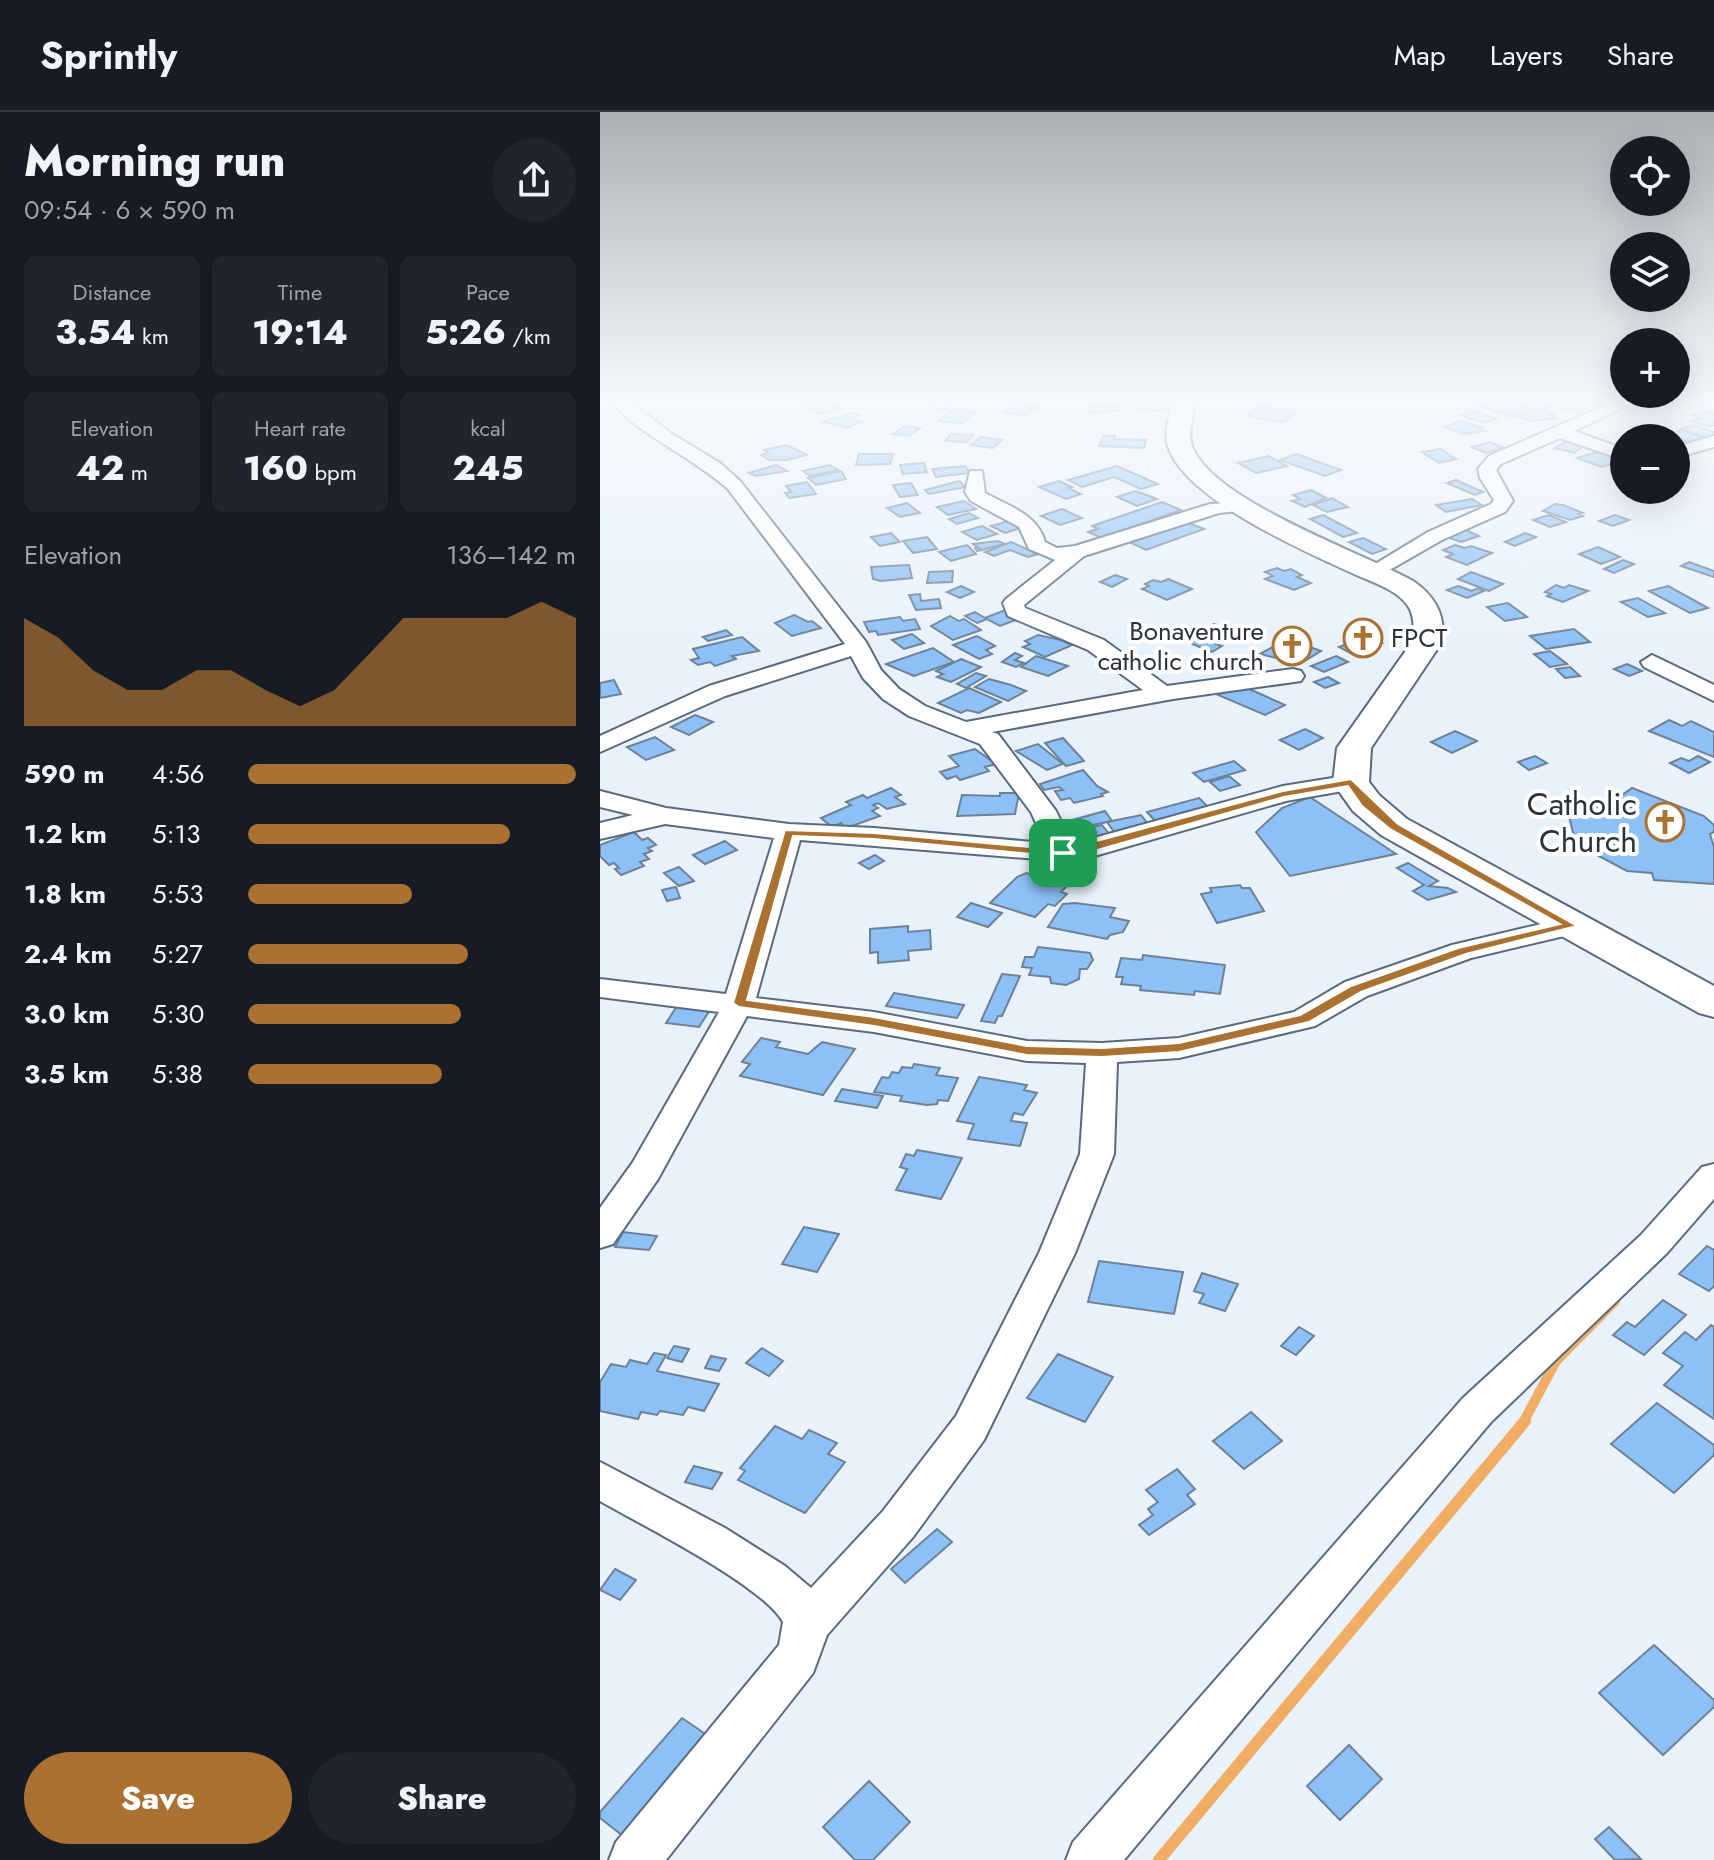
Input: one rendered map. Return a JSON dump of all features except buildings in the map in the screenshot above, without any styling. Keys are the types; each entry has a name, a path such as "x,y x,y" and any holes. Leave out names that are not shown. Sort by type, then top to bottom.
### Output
{"street":[{"path":"730,482 858,647 871,673 891,694 917,711 989,739 1043,811 1063,853"},
{"path":"975,482 974,492 978,497 1026,523 1032,529 1036,545 1054,554 1077,552 1217,508 1241,506"},
{"path":"1210,482 1241,506 1400,585 1416,597 1427,613 1430,626 1427,642 1354,748 1351,783 1366,803 1394,827 1714,1004"},
{"path":"1372,572 1435,536 1498,508 1504,501 1490,482"},
{"path":"1077,552 1013,603 1012,608 1096,645 1164,695"},
{"path":"600,745 717,691 858,647"},
{"path":"1652,662 1714,694"},
{"path":"964,729 1164,695 1220,682 1293,676"},
{"path":"600,799 665,816 789,832 874,836 1063,853 1082,851 1296,791 1351,783"},
{"path":"600,831 665,816"},
{"path":"600,1235 646,1170 739,1003 789,832"},
{"path":"600,988 874,1022 1027,1051 1102,1053 1179,1048 1304,1019 1356,989 1462,951 1571,926"},
{"path":"634,1860 797,1658 806,1626 898,1524 970,1428 1057,1253 1097,1154 1102,1053"},
{"path":"1091,1860 1477,1410 1654,1244 1714,1176"},
{"path":"600,1480 776,1583 801,1609 806,1626"}],"waterway":[{"path":"1523,1423 1556,1361 1615,1301"},
{"path":"1159,1860 1525,1421"}],"place":[{"name":"FPCT","path":"1363,638"},
{"name":"Bonaventure catholic church","path":"1292,646"},
{"name":"Catholic Church","path":"1665,822"}],"route":[{"path":"1351,783 1366,803 1394,827 1571,926 1462,951 1356,989 1304,1019 1179,1048 1102,1053 1027,1051 874,1022 739,1003 789,832 874,836 1036,853 1063,853 1082,851 1310,787 1351,783"}]}
